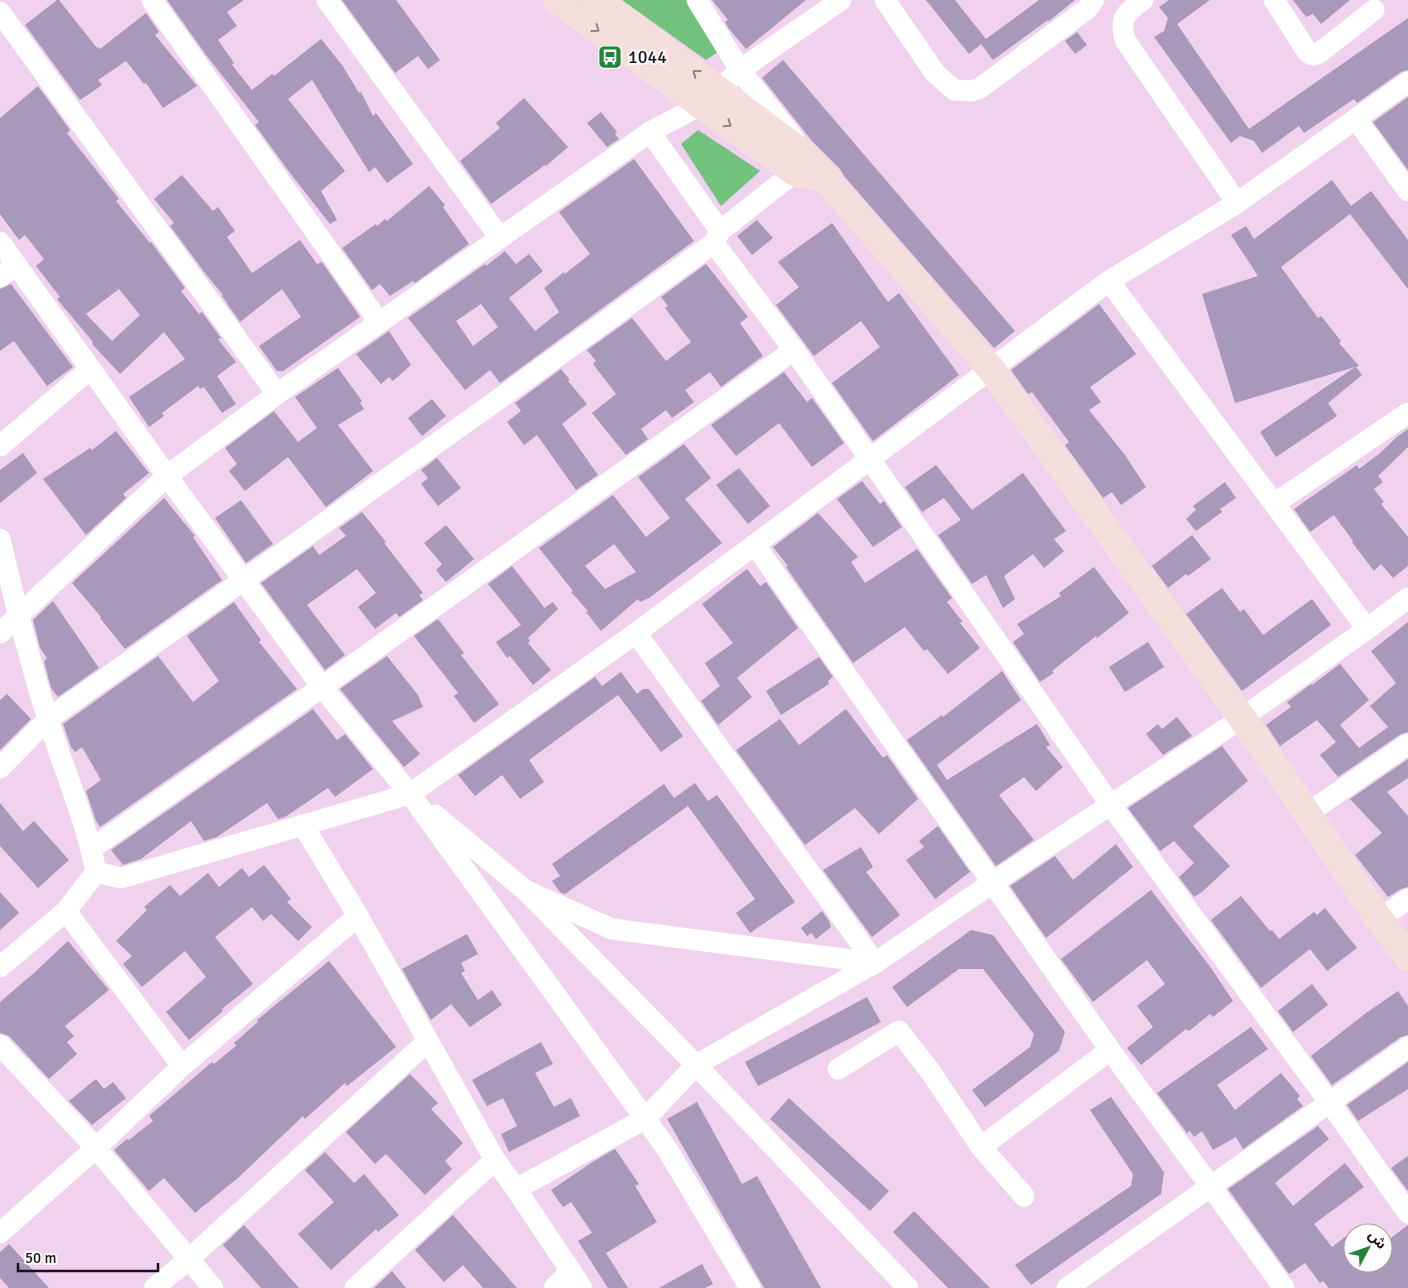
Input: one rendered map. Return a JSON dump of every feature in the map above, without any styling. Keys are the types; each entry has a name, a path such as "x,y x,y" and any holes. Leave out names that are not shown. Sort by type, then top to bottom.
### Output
{"main road":[{"path":"557,0 710,97 801,164 829,180 991,368 1242,718 1379,919 1408,957"},
{"path":"598,0 710,97"}],"street":[{"path":"152,0 379,322"},
{"path":"328,0 500,238"},
{"path":"0,768 48,719 493,403 717,237 801,164 697,0"},
{"path":"0,633 167,476 277,394 650,132 710,97 740,70 841,0"},
{"path":"885,0 935,73 954,90 971,91 980,88 1046,40 1087,9 1094,0"},
{"path":"1142,0 1124,17 1121,27 1125,40 1237,203"},
{"path":"1274,0 1308,52 1313,55 1319,53 1374,10"},
{"path":"0,12 277,394"},
{"path":"96,872 121,878 410,794 756,545 1109,281 1237,203 1408,82"},
{"path":"1356,119 1408,191"},
{"path":"650,132 717,237 869,460 1110,804 1330,1103 1408,1213"},
{"path":"0,242 8,271 90,369 322,687 410,794 645,1118 667,1149 750,1288"},
{"path":"1109,281 1368,629"},
{"path":"91,849 322,687 794,350"},
{"path":"0,446 90,369"},
{"path":"1274,504 1408,413"},
{"path":"0,538 18,616 48,719 91,849 96,872 66,911 0,967"},
{"path":"756,545 1110,1050 1284,1288"},
{"path":"516,1189 645,1118 696,1066 876,964 992,883 1242,718 1368,629 1408,598"},
{"path":"636,633 876,964"},
{"path":"1308,813 1408,744"},
{"path":"410,794 525,890 908,1288"},
{"path":"303,825 358,916 495,1160 577,1280 554,1288"},
{"path":"525,890 612,929 876,964"},
{"path":"1379,919 1408,899"},
{"path":"66,911 182,1066"},
{"path":"0,1233 96,1148 182,1066 358,916"},
{"path":"838,1069 899,1031 930,1071 981,1147 1024,1196"},
{"path":"154,1288 189,1259 428,1042"},
{"path":"0,1045 96,1148 213,1288"},
{"path":"1067,1288 1408,1047"},
{"path":"981,1147 1110,1050"},
{"path":"355,1288 495,1160"}],"green space":[{"path":"622,0 696,0 727,46 706,60"},
{"path":"698,130 760,171 721,206 681,144"}],"building":[{"path":"59,0 97,48 100,49 146,13 159,32 155,35 197,86 163,108 146,83 144,84 126,61 98,80 102,85 80,100 25,25"},
{"path":"167,0 244,0 227,12 237,26 218,40 234,63 232,65 252,90 272,74 274,76 321,39 342,65 359,93 361,92 373,116 376,113 413,164 387,183 375,167 369,172 312,80 288,99 345,171 321,191 337,220 330,224 255,125 259,122 206,55"},
{"path":"342,0 396,0 440,60 428,69 418,56 395,73"},
{"path":"712,0 806,0 746,49 729,29 725,22 728,20"},
{"path":"926,0 955,0 986,39 1039,0 1075,0 1049,21 993,60 981,44 969,54"},
{"path":"1169,0 1210,0 1177,24 1249,129 1408,18 1408,70 1401,72 1357,103 1354,99 1304,133 1299,126 1262,153 1254,141 1240,136 1231,143 1154,37 1164,31 1168,18 1159,7"},
{"path":"1293,0 1350,0 1321,24 1313,14 1306,17"},
{"path":"1077,32 1087,45 1075,54 1065,41"},
{"path":"783,60 1015,331 994,348 844,176 840,169 812,141 762,78"},
{"path":"38,86 70,130 67,133 119,199 116,201 151,242 185,288 181,291 199,314 202,312 221,338 218,339 236,362 217,376 236,404 222,413 204,387 200,389 198,386 162,413 164,416 149,427 129,397 185,359 164,332 120,374 92,344 93,342 57,299 60,297 36,266 44,259 25,235 19,240 0,214 0,118","holes":["119,289 140,315 112,341 86,314"]},
{"path":"1408,97 1408,170 1373,122"},
{"path":"524,98 568,147 546,166 491,204 460,161 500,128 496,123"},
{"path":"601,112 617,132 615,134 619,139 607,147 587,123"},
{"path":"634,159 694,241 500,383 490,370 465,390 408,318 485,264 486,266 505,251 516,264 529,254 543,271 509,298 535,331 559,312 544,288 590,254 559,212","holes":["481,304 498,327 473,346 456,321"]},
{"path":"182,175 213,211 218,207 235,231 227,237 252,273 300,240 317,264 322,262 360,317 283,371 277,371 259,346 301,317 282,289 240,322 223,295 170,226 174,223 154,199"},
{"path":"1332,180 1351,206 1371,191 1408,240 1408,289 1350,214 1281,267 1318,318 1321,316 1341,341 1339,343 1359,366 1356,367 1362,375 1328,403 1337,416 1276,457 1260,432 1355,367 1235,403 1202,294 1258,276 1231,235 1246,226 1254,239"},
{"path":"429,186 445,205 443,207 469,244 415,283 413,281 390,296 380,284 372,290 342,248 376,224 377,226 385,219 387,221"},
{"path":"757,220 773,238 752,255 737,236"},
{"path":"832,223 888,302 899,293 959,375 873,441 832,383 880,347 861,321 814,356 776,305 799,287 778,262"},
{"path":"706,264 748,317 740,323 763,356 721,387 710,372 685,390 694,402 672,418 666,410 641,429 648,439 626,455 592,413 616,394 593,364 596,361 587,350 632,318 666,361 691,342 665,308 668,306 661,297"},
{"path":"11,284 73,367 47,386 14,341 0,351 0,289"},
{"path":"1099,304 1136,354 1090,387 1101,402 1089,410 1125,455 1146,487 1121,505 1112,492 1103,498 1065,445 1069,442 1032,392 1028,394 1011,370"},
{"path":"389,331 411,365 393,381 389,377 381,384 356,354"},
{"path":"338,368 362,401 360,403 364,409 338,425 373,471 326,507 288,457 245,491 229,471 237,464 225,448 274,411 298,442 317,428 295,397"},
{"path":"561,369 570,380 568,381 587,404 562,424 598,475 576,490 537,435 524,445 507,422 521,411 515,403"},
{"path":"784,372 807,402 812,398 844,443 812,467 779,423 736,456 711,425"},
{"path":"432,399 446,416 422,436 408,418"},
{"path":"1408,429 1408,447 1378,476 1383,482 1374,489 1384,502 1381,504 1408,537 1408,566 1393,578 1381,564 1374,571 1334,515 1310,532 1294,509 1357,465 1359,469"},
{"path":"116,431 149,473 123,494 126,498 86,535 43,479 90,448 92,450"},
{"path":"684,444 711,478 685,499 722,543 649,598 640,602 638,599 601,631 586,612 588,611 571,592 573,591 539,548 613,495 646,537 670,518 638,477","holes":["614,544 636,572 605,589 585,566"]},
{"path":"23,453 37,473 0,503 0,470"},
{"path":"437,458 461,488 438,506 421,484 428,478 421,470"},
{"path":"936,465 972,510 1023,473 1066,531 1054,539 1064,551 1044,568 1033,554 1004,576 1015,599 1003,608 986,575 972,584 938,535 961,520 944,498 922,512 905,487"},
{"path":"739,468 770,506 748,524 716,485"},
{"path":"862,481 880,504 884,501 902,527 873,547 837,499"},
{"path":"1225,482 1236,498 1220,509 1222,512 1196,531 1186,519 1196,510 1193,506"},
{"path":"164,498 195,536 193,537 222,580 125,649 72,583"},
{"path":"241,500 273,544 246,563 215,518"},
{"path":"362,512 423,593 419,595 423,600 399,617 396,613 375,629 358,607 376,593 357,569 307,605 345,655 325,670 261,583 313,546 319,555 346,536 339,528"},
{"path":"818,513 858,557 851,562 865,583 917,549 952,598 947,602 962,621 960,623 980,648 948,674 927,649 924,651 905,627 853,663 786,567 788,566 773,547"},
{"path":"446,525 474,559 446,582 436,570 442,564 424,543"},
{"path":"1192,535 1211,559 1188,576 1186,574 1168,588 1152,566"},
{"path":"512,566 544,607 543,609 553,602 558,609 528,638 530,641 528,643 551,670 533,685 510,656 507,658 496,642 521,625 488,584"},
{"path":"1094,567 1129,613 1097,638 1096,636 1052,671 1054,673 1040,682 1013,642 1024,634 1017,624 1061,596 1059,593"},
{"path":"747,569 760,586 766,582 798,628 737,678 752,697 718,725 701,701 720,686 705,663 733,643 702,604"},
{"path":"1222,588 1240,612 1244,609 1263,635 1312,599 1331,625 1242,691 1186,614"},
{"path":"53,601 99,668 58,697 51,688 44,661 47,658 40,648 33,620"},
{"path":"234,602 261,640 259,642 297,689 100,827 96,821 86,791 101,780 82,747 75,752 71,747 63,724 158,656 193,702 219,681 187,636"},
{"path":"438,619 464,653 461,655 499,704 474,723 454,696 458,693 414,636"},
{"path":"1408,622 1408,732 1401,734 1338,777 1320,755 1336,742 1317,720 1280,746 1266,725 1291,707 1287,702 1340,664 1369,700 1340,725 1359,748 1388,727 1370,706 1396,683 1371,651"},
{"path":"1148,642 1164,667 1125,692 1109,667"},
{"path":"387,656 418,695 423,707 392,721 420,754 404,767 340,689"},
{"path":"819,657 833,677 828,681 829,684 781,715 766,691"},
{"path":"1002,671 1021,700 937,765 947,780 1037,724 1050,745 1046,747 1063,767 1036,791 1024,777 999,795 1034,840 996,866 907,740 942,715 943,717"},
{"path":"621,672 637,694 643,689 649,689 683,736 661,752 618,695 529,760 544,782 520,799 502,775 475,796 458,775 595,677 602,686"},
{"path":"7,694 31,719 0,750 0,700"},
{"path":"313,709 337,740 345,734 373,769 335,797 328,788 285,817 278,819 267,803 217,837 204,841 191,821 141,859 123,865 111,850"},
{"path":"846,709 883,758 887,755 918,799 879,834 855,808 805,845 736,750 780,719 799,745"},
{"path":"1177,717 1192,736 1163,755 1146,734 1158,724 1162,729"},
{"path":"1222,746 1248,781 1193,826 1230,866 1194,897 1179,877 1194,863 1174,841 1160,851 1128,808"},
{"path":"1408,759 1408,778 1387,792 1408,816 1408,887 1388,897 1355,855 1382,833 1350,799"},
{"path":"695,783 708,801 717,795 795,902 750,933 736,913 755,899 688,806 565,894 560,892 552,881 560,876 552,864 664,784 674,798"},
{"path":"0,803 23,831 34,821 69,860 38,888 0,846"},
{"path":"938,826 970,872 935,899 906,860 924,847 919,841"},
{"path":"1116,844 1133,867 1046,938 1010,886 1055,856 1073,880"},
{"path":"861,847 873,867 866,872 900,915 872,937 823,870"},
{"path":"264,865 291,899 287,902 312,927 298,941 271,914 263,921 252,907 215,937 253,984 222,1009 223,1011 189,1040 166,1012 206,977 185,951 142,987 123,964 132,956 116,941 147,910 144,907 170,885 180,896 208,873 219,887 242,868 249,877"},
{"path":"1151,890 1211,968 1233,1001 1213,1017 1210,1014 1189,1031 1186,1029 1141,1065 1127,1048 1153,1027 1137,1006 1165,984 1147,960 1093,1002 1061,959"},
{"path":"0,892 19,913 0,930"},
{"path":"1241,896 1279,939 1314,912 1317,915 1325,908 1357,948 1327,971 1310,949 1261,988 1211,920"},
{"path":"822,911 831,927 816,939 811,933 807,936 801,928"},
{"path":"971,930 993,935 1065,1032 1059,1051 985,1107 972,1090 1030,1047 1034,1034 983,969 959,969 907,1007 892,987"},
{"path":"467,934 478,954 461,963 465,971 461,973 478,1000 492,990 502,1005 470,1027 451,1004 431,1020 402,969"},
{"path":"68,941 109,990 65,1026 74,1036 67,1042 77,1054 49,1079 9,1036 0,1033 0,1002"},
{"path":"329,961 396,1047 347,1086 345,1083 305,1119 303,1116 239,1177 195,1213 164,1178 149,1191 114,1150 153,1121 149,1116 212,1062 214,1064 236,1046 234,1043 258,1022 257,1020"},
{"path":"1312,984 1328,1005 1293,1032 1278,1011"},
{"path":"1398,991 1408,1006 1408,1035 1401,1037 1332,1085 1311,1056 1366,1013"},
{"path":"867,997 881,1022 758,1086 745,1062"},
{"path":"1251,1027 1268,1049 1217,1085 1235,1110 1281,1073 1300,1096 1297,1099 1303,1106 1243,1149 1236,1137 1213,1150 1202,1131 1194,1137 1190,1131 1187,1133 1157,1093"},
{"path":"541,1042 553,1064 535,1073 554,1107 571,1098 580,1116 509,1152 501,1134 517,1126 503,1098 487,1106 472,1080"},
{"path":"1408,1062 1408,1089 1358,1121 1347,1105"},
{"path":"410,1074 438,1103 431,1109 463,1143 445,1161 452,1169 425,1195 386,1154 375,1164 346,1132"},
{"path":"96,1079 104,1089 113,1082 126,1098 92,1125 69,1101"},
{"path":"1111,1097 1164,1172 1161,1194 1031,1285 1015,1265 1131,1186 1133,1174 1090,1110"},
{"path":"789,1098 889,1191 870,1211 770,1119"},
{"path":"697,1102 742,1184 757,1176 821,1288 764,1288 667,1119"},
{"path":"1318,1126 1329,1139 1275,1183 1293,1206 1345,1163 1364,1187 1314,1224 1332,1247 1343,1239 1343,1273 1393,1273 1393,1236 1408,1225 1408,1288 1329,1288 1323,1281 1320,1283 1305,1263 1289,1274 1228,1189"},
{"path":"615,1149 639,1184 635,1186 657,1222 606,1253 628,1288 608,1288 578,1241 592,1233 571,1202 563,1207 551,1190"},
{"path":"325,1152 354,1183 364,1174 399,1215 378,1232 376,1229 331,1270 298,1234 334,1202 305,1170"},
{"path":"1408,1156 1408,1191 1391,1168"},
{"path":"914,1211 990,1288 948,1288 893,1232"},
{"path":"453,1215 517,1288 483,1288 463,1265 444,1282 415,1250"},
{"path":"244,1225 299,1288 261,1288 223,1245"},
{"path":"9,1244 49,1288 9,1288 0,1278 0,1252"},
{"path":"702,1264 713,1284 705,1288 659,1288"},
{"path":"392,1271 406,1288 374,1288"}],"place":[{"name":"1044","path":"610,57"}]}
